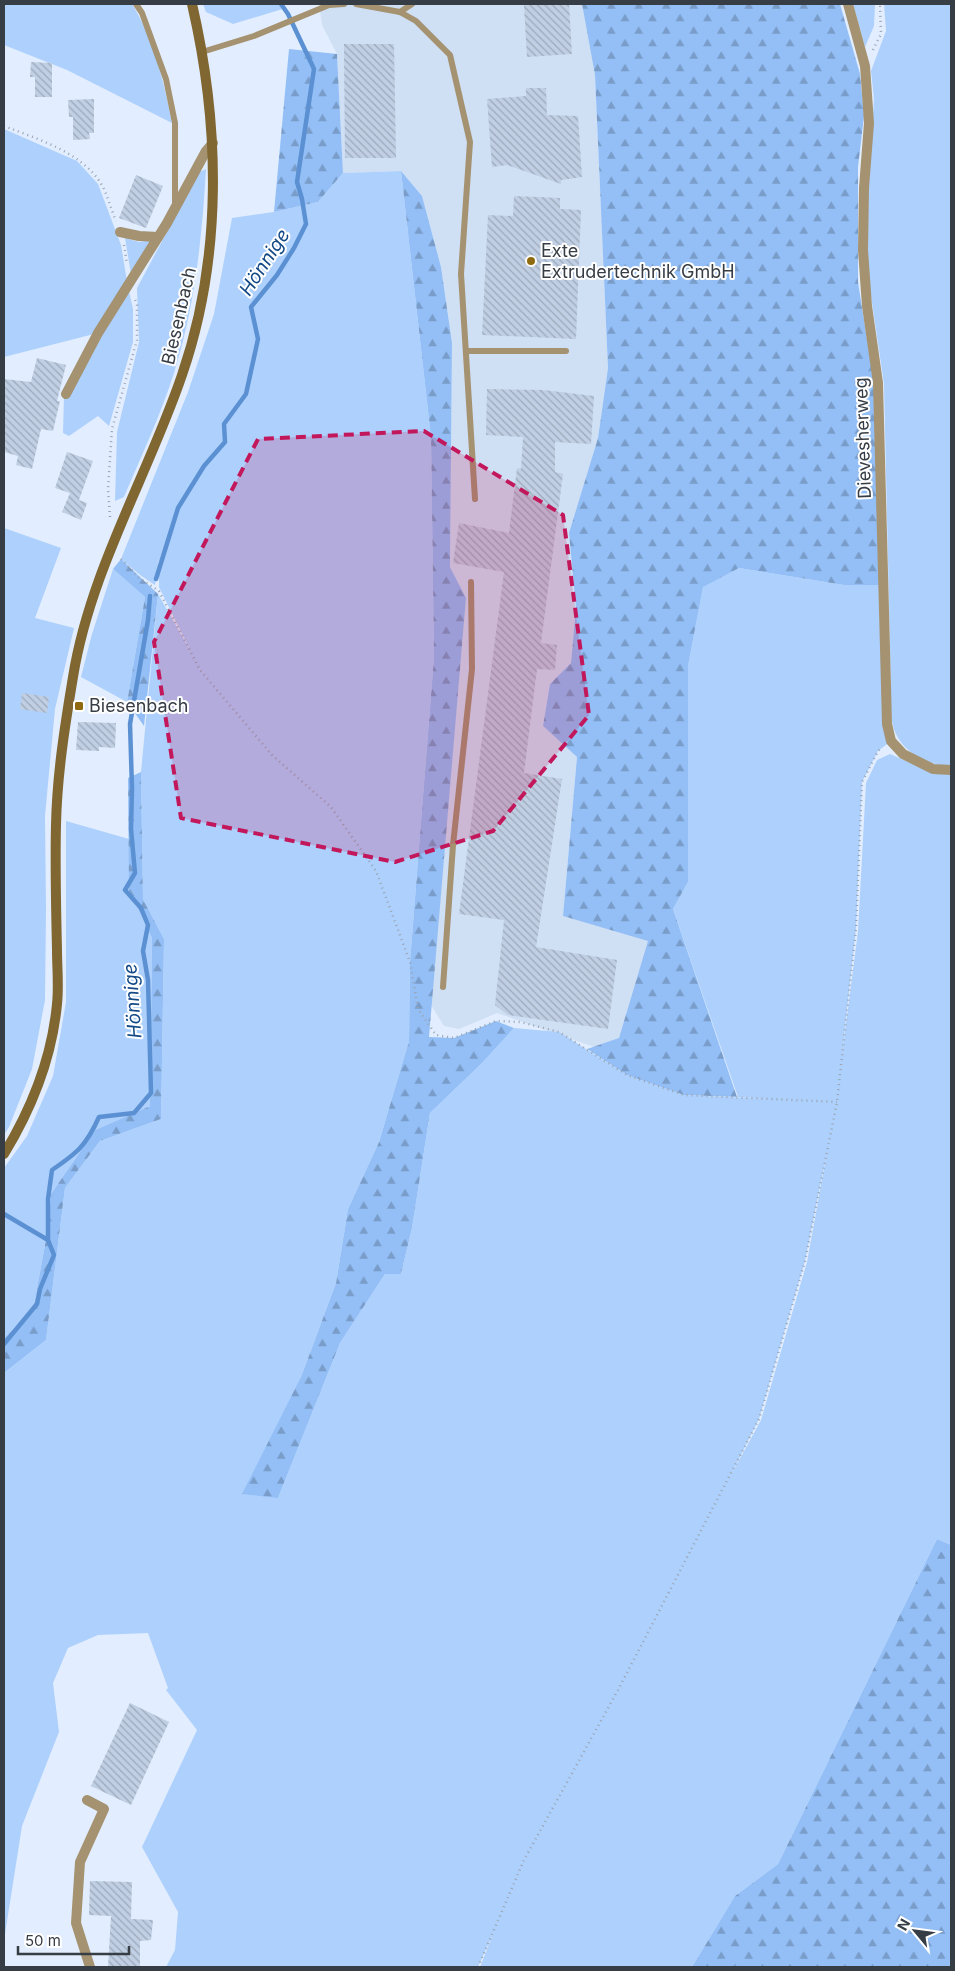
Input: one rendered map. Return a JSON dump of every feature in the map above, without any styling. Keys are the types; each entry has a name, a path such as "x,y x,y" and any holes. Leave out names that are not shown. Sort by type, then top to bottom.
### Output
{"main road":[{"name":"Biesenbach","path":"4,1154 20,1128 43,1071 52,1035 57,1003 56,823 64,735 82,630 113,545 183,374 200,307 212,234 214,143 202,52 192,4"}],"street":[{"name":"Dievesherweg","path":"848,4 866,66 869,123 862,250 867,306 878,383 887,724 890,741"},
{"path":"66,394 98,333 158,236 206,151 214,143"},
{"path":"122,236 158,236"},
{"path":"890,741 903,754 933,768 951,770"},
{"path":"87,1800 104,1809 80,1862 76,1923 90,1967"}],"lane":[{"path":"136,4 142,13 166,79 174,123 175,206"},
{"path":"202,52 254,36 329,5 344,4"},
{"path":"356,4 400,12 416,21 450,55 470,142 461,274 474,499"},
{"path":"400,12 412,4"},
{"path":"466,351 566,351"},
{"path":"443,987 453,845 472,669 471,582"}],"path":[{"path":"866,66 881,34 880,4"},
{"path":"4,126 78,158 100,182 122,236 130,280 137,305 136,340 112,429 108,489 110,523"},
{"path":"113,545 114,552 140,578 158,591"},
{"path":"478,1967 524,1860 618,1690 759,1419 805,1261 837,1102 856,929 862,782 878,751 890,741"}],"highlighted area":[{"path":"424,431 563,515 589,715 493,831 395,862 181,818 154,642 258,439"}],"shaded area":[{"path":"4,4 132,4 152,47 172,123 67,70 4,45"},
{"path":"203,4 283,4 286,8 233,24 206,12"},
{"path":"319,4 582,4 595,75 608,368 598,438 569,533 576,608 571,663 550,684 543,726 577,757 563,916 649,940 619,1039 594,1047 497,1013 459,1029 444,1026 431,1005 466,598 450,567 452,343 441,267 422,196 401,171 343,173 337,54 322,25"},
{"path":"853,4 875,4 874,26 865,47"},
{"path":"884,4 951,4 951,767 924,760 908,750 897,735 891,717 884,384 870,289 866,230 874,99 871,71 886,31"},
{"path":"4,129 77,161 98,184 121,245 127,281 94,334 4,357"},
{"path":"206,169 196,272 181,348 163,404 124,497 115,501 117,432 139,342 137,288 199,172"},
{"path":"401,171 431,437 434,657 410,962 409,1041 379,1142 348,1209 336,1283 301,1377 278,1498 340,1343 385,1274 401,1274 412,1228 430,1113 482,1063 514,1028 559,1032 627,1075 684,1095 769,1099 738,1097 673,909 688,882 688,666 703,586 739,568 844,585 880,585 891,741 878,751 862,782 856,929 842,1055 858,931 866,783 877,760 890,754 932,772 951,774 951,1545 937,1539 778,1864 735,1896 692,1967 480,1967 493,1934 478,1967 166,1967 175,1950 178,1912 142,1847 197,1730 166,1690 168,1688 148,1633 98,1635 68,1648 53,1683 59,1732 22,1826 4,1936 4,1373 46,1340 65,1188 100,1141 161,1119 164,939 143,899 141,772 158,594 191,652 159,587 159,559 155,585 121,559 188,392 214,314 232,218 274,212 318,202 343,173","holes":["827,1152 807,1262 761,1420 731,1475 759,1419 805,1261"]},
{"path":"125,238 139,242 154,240 131,274"},
{"path":"128,287 133,309 133,342 109,426 98,416 69,436 63,433 64,394"},
{"path":"4,528 61,548 35,618 74,628 55,709 45,816 45,1000 32,1069 4,1135"},
{"path":"113,569 145,597 127,702 81,677 92,634"},
{"path":"66,821 129,839 129,891 152,938 150,1106 95,1130 51,1194 48,1228 33,1311 4,1338 4,1168 27,1136 53,1076 66,1002"}],"green space":[{"path":"582,4 840,4 860,74 864,116 858,167 858,282 874,384 880,585 844,585 739,568 703,587 688,666 688,882 673,909 737,1097 684,1095 627,1075 587,1049 619,1038 648,941 563,916 577,757 543,726 550,684 571,663 576,608 569,533 598,438 608,368 595,75"},
{"path":"289,49 337,54 343,173 318,202 274,212"},
{"path":"401,171 422,196 441,267 452,343 450,567 466,598 429,1037 454,1038 496,1021 514,1028 482,1063 430,1113 412,1228 401,1274 385,1274 340,1343 278,1498 242,1494 301,1377 336,1283 348,1209 379,1142 409,1041 410,962 434,657 431,437"},
{"path":"121,559 158,594 144,726 127,702 145,597 113,569"},
{"path":"141,772 143,899 164,939 161,1119 100,1141 65,1188 46,1340 4,1373 4,1338 33,1311 48,1228 51,1194 95,1130 150,1106 152,938 129,891 128,778"},
{"path":"937,1539 951,1545 951,1967 692,1967 735,1896 778,1864"}],"building":[{"path":"569,4 572,54 527,57 524,5"},
{"path":"344,44 394,44 396,158 345,158"},
{"path":"31,62 52,63 52,97 35,97 35,77 30,77"},
{"path":"526,88 546,88 547,115 578,116 582,177 561,180 561,184 507,165 492,167 487,99 526,96"},
{"path":"94,99 94,133 89,133 90,139 73,140 73,117 69,117 68,100"},
{"path":"136,175 163,186 146,228 119,218"},
{"path":"514,196 560,198 560,209 581,210 576,339 482,335 488,215 513,216"},
{"path":"37,358 66,365 57,401 60,401 53,431 41,429 32,469 16,465 18,456 4,452 4,379 31,382"},
{"path":"487,389 543,390 594,396 591,444 555,442 555,472 563,474 541,643 557,645 555,670 537,669 524,773 562,779 536,947 617,960 608,1029 508,1015 495,1005 504,920 459,914 504,572 453,563 459,523 509,533 517,468 521,469 523,437 486,435"},
{"path":"67,452 93,461 79,500 87,503 81,520 62,512 70,493 55,488"},
{"path":"22,693 49,697 47,713 20,709"},
{"path":"78,722 116,723 115,748 99,747 99,751 76,750"},
{"path":"130,1703 169,1722 131,1805 91,1786"},
{"path":"90,1881 132,1882 131,1919 153,1920 151,1940 140,1941 140,1967 108,1967 111,1916 89,1915"}],"waterway":[{"name":"Hönnige","path":"156,579 178,508 204,466 225,442 224,424 246,394 258,339 251,307 277,275 306,224 297,182 314,69 288,14 281,4"},
{"name":"Hönnige","path":"4,1344 37,1304 40,1289 54,1255 48,1240 48,1199 52,1170 80,1148 90,1135 99,1117 134,1113 151,1093 148,980 143,951 148,925 141,908 125,890 135,873 131,829 130,724 148,620 150,596"},
{"path":"4,1214 48,1240"}],"place":[{"name":"Exte Extrudertechnik GmbH","path":"531,261"},
{"name":"Biesenbach","path":"79,706"}]}
